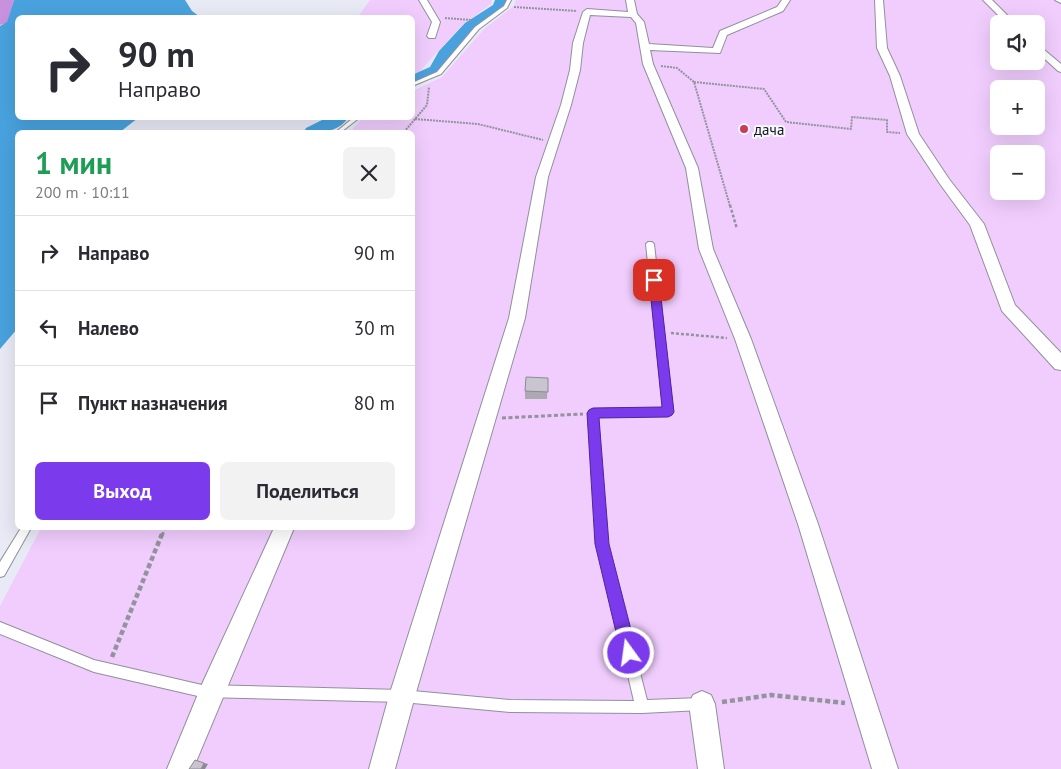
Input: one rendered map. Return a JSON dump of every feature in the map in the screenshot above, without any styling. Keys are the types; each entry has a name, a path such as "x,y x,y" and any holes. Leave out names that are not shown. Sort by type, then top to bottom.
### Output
{"street":[{"path":"426,0 436,22 432,36"},
{"path":"644,47 717,50 723,33 780,9 786,0"},
{"path":"879,0 882,48 895,76 913,134 944,181 977,224 1008,307 1061,364"},
{"path":"987,0 1003,15"},
{"path":"382,769 402,696 517,318 542,177 566,105 578,43 587,12 632,7 640,22 648,64 692,168 706,249 743,339 808,524 884,769"},
{"path":"1045,54 1061,69"},
{"path":"180,769 212,691 283,530"},
{"path":"702,704 711,769"}],"lane":[{"path":"415,84 439,73 477,28 506,7 510,0"},
{"path":"341,130 353,120"},
{"path":"642,707 602,544 593,413 668,412 650,244"},
{"path":"0,572 25,530"},
{"path":"0,628 94,666 202,691 402,696 510,706 642,707 702,704"}],"path":[{"path":"506,7 587,12"},
{"path":"434,17 487,21"},
{"path":"648,64 677,68 694,82 764,89 786,122 851,129 852,118 887,120 887,132 913,134"},
{"path":"415,119 427,105 430,77"},
{"path":"694,82 737,229"},
{"path":"415,119 478,124 505,130 521,137 554,141"},
{"path":"406,130 414,120"},
{"path":"660,333 743,339"},
{"path":"486,419 593,413"},
{"path":"107,669 164,530"},
{"path":"702,704 771,695 865,705"}],"shaded area":[{"path":"0,0 14,0 7,23 0,25"},
{"path":"370,0 492,0 491,4 462,25 420,71 415,74 415,15 359,15"},
{"path":"516,0 1061,0 1061,769 0,769 0,606 40,530 415,530 415,130 352,130 361,120 415,120 415,90 442,77 484,29 514,6"}],"water":[{"path":"14,0 185,0 192,11 197,15 15,15 15,120 135,120 123,130 15,130 15,331 0,349 0,26 7,22"}],"building":[{"path":"526,377 548,378 548,392 525,391"},
{"path":"195,760 204,763 201,769 189,769"}],"waterway":[{"path":"415,80 436,70 445,54 470,26 499,7 502,0"},
{"path":"317,130 335,120"}],"place":[{"name":"дача","path":"744,129"}],"route":[{"path":"629,653 602,544 593,413 668,412 654,280"}]}
